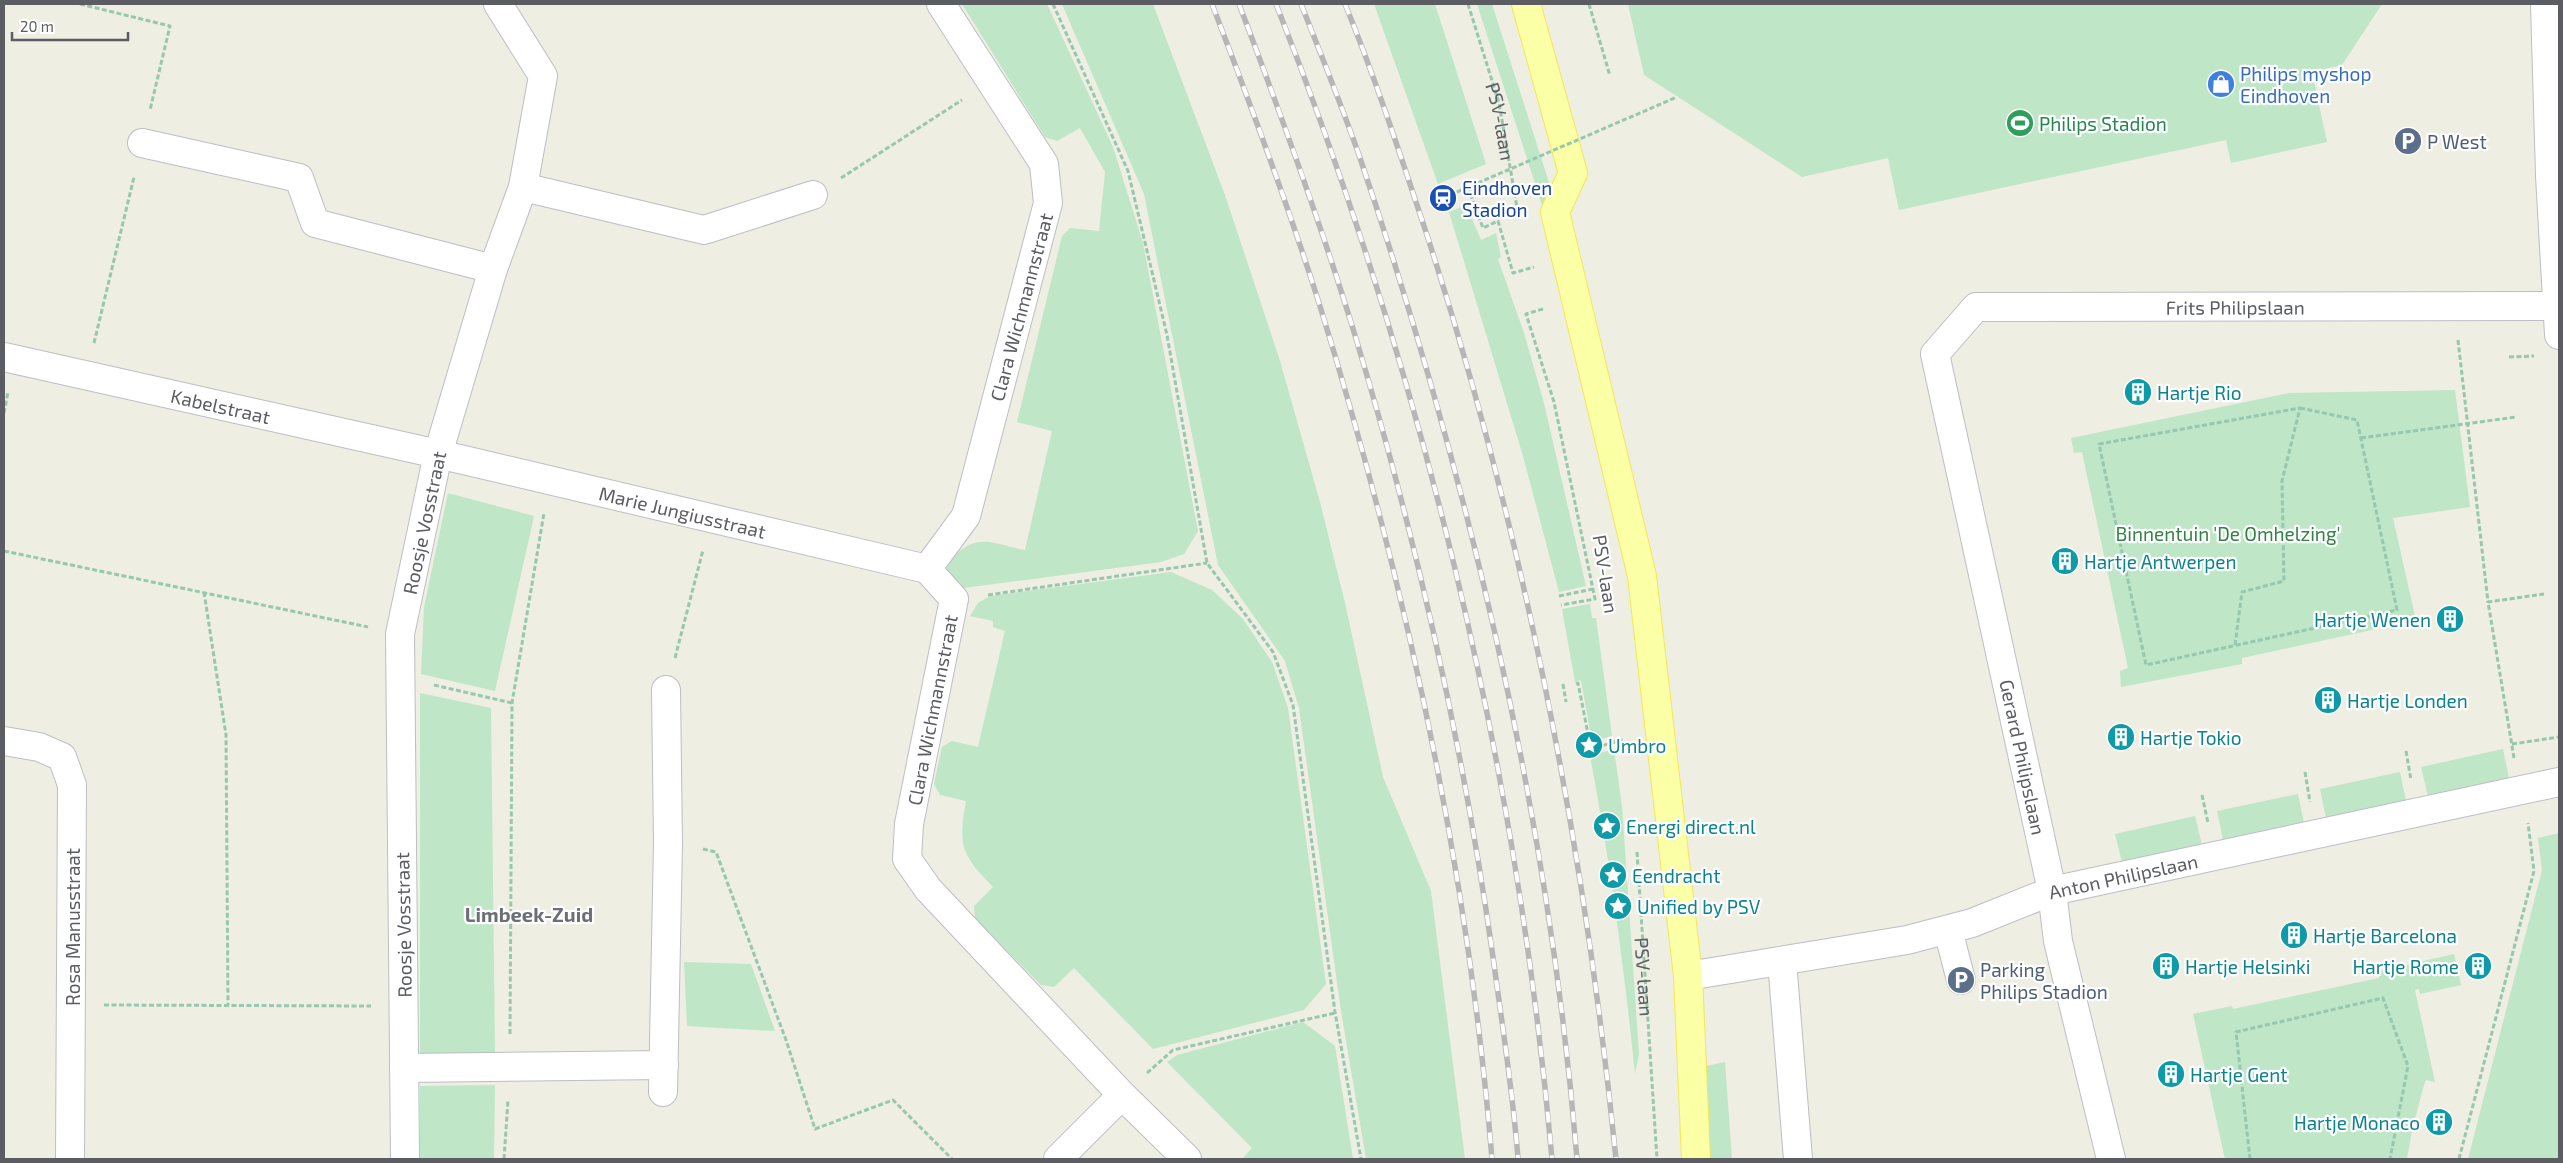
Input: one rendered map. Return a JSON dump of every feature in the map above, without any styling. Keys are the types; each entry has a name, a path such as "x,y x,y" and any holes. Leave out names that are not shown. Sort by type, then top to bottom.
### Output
{"main road":[{"name":"PSV-laan","path":"1526,4 1573,173 1555,212 1642,576 1688,976 1696,1159"},
{"name":"PSV-laan","path":"1538,4 1543,65"}],"street":[{"name":"Clara Wichmannstraat","path":"941,4 1044,164 1048,203 966,516 927,569 954,599 910,824 907,859 928,889 1122,1095 1187,1159"},
{"path":"2545,4 2558,324"},
{"name":"Roosje Vosstraat","path":"405,1159 400,634 438,454 493,269 523,187 543,76 507,7"},
{"path":"142,143 299,178 315,223 493,269"},
{"path":"523,187 704,230 813,195"},
{"name":"Frits Philipslaan","path":"1935,354 1976,307 2454,305 2558,324"},
{"name":"Gerard Philipslaan","path":"1935,354 2052,891 2058,941 2111,1159"},
{"name":"Kabelstraat","path":"4,357 438,454"},
{"name":"Marie Jungiusstraat","path":"438,454 927,569"},
{"path":"663,1092 668,843 666,690"},
{"name":"Rosa Manusstraat","path":"4,740 39,747 62,757 72,785 70,1159"},
{"name":"Anton Philipslaan","path":"1688,976 1907,940 1972,923 2052,891 2559,782"},
{"path":"1948,930 1961,980"},
{"path":"1782,961 1798,1159"},
{"path":"404,1068 510,1065 664,1065"},
{"path":"1058,1159 1122,1095"}],"path":[{"path":"1053,4 1128,171 1167,335 1207,563 1273,652 1293,704 1335,1012 1361,1159"},
{"name":"PSV-laan","path":"1468,4 1500,103 1520,225"},
{"path":"1588,4 1610,76"},
{"path":"813,195 992,81"},
{"path":"1443,198 1677,97"},
{"path":"1468,187 1483,228 1498,221 1513,273 1534,267"},
{"path":"1532,258 1536,273"},
{"path":"1544,301 1548,317"},
{"path":"2454,305 2488,602 2508,730"},
{"path":"1537,311 1526,314 1554,402 1595,599 1561,605"},
{"path":"2509,357 2536,356"},
{"path":"2235,645 2242,592 2284,581 2282,480 2300,408"},
{"path":"2300,408 2357,420 2361,438 2397,610 2146,665 2098,444 2300,408"},
{"path":"2361,438 2467,422 2516,417"},
{"path":"504,1159 510,1065 512,703 550,480"},
{"path":"666,690 712,518"},
{"path":"4,551 400,634"},
{"path":"954,599 1207,563"},
{"path":"1559,596 1593,589"},
{"path":"204,592 226,735 228,1005"},
{"path":"2488,602 2544,594"},
{"path":"400,677 512,703"},
{"path":"1576,684 1578,683 1591,748 1625,739"},
{"path":"1563,684 1566,702"},
{"path":"1624,730 1626,748"},
{"path":"2512,744 2559,737"},
{"path":"2459,1159 2534,871 2528,821"},
{"path":"668,843 716,852 786,1040 816,1129 894,1100 952,1159"},
{"name":"PSV-laan","path":"1636,848 1657,1159"},
{"path":"2250,1159 2236,1032 2383,998 2408,1066 2390,1159"},
{"path":"71,1005 403,1006"},
{"path":"1122,1095 1173,1050 1335,1012"}],"green space":[{"path":"962,4 1047,4 1113,147 1143,243 1198,531 1184,554 1161,562 964,588 943,580 953,558 965,547 973,544 990,542 1025,550 1052,431 1017,422 1062,236 1070,228 1099,231 1105,172 1080,128 1057,141 1045,137"},
{"path":"1062,4 1153,4 1225,195 1280,361 1320,502 1345,603 1383,777 1431,891 1465,1159 1366,1159 1341,1011 1299,708 1285,661 1218,565 1144,194"},
{"path":"1374,4 1435,4 1486,164 1438,184"},
{"path":"1477,4 1492,4 1554,198 1542,205"},
{"name":"Philips Stadion","path":"1628,4 2382,4 2342,65 2312,72 2327,142 2231,163 2226,140 1899,210 1888,158 1802,177 1644,75"},
{"path":"1466,205 1481,240 1496,233 1501,257 1498,259 1524,333 1544,403 1586,586 1559,592 1523,456 1449,212"},
{"name":"Binnentuin 'De Omhelzing'","path":"2455,390 2470,507 2393,518 2417,625 2391,630 2390,626 2242,658 2242,664 2121,687 2120,671 2128,668 2082,452 2074,453 2071,438 2289,393"},
{"path":"448,493 534,516 495,691 421,674 424,607"},
{"path":"1171,572 1212,590 1243,619 1272,662 1288,708 1326,984 1304,1010 1153,1049 1074,968 1054,987 1041,985 975,919 974,906 993,887 974,866 964,849 962,829 966,801 940,795 934,784 942,747 952,741 978,747 1005,631 993,627 993,621 970,616 978,603 990,596"},
{"path":"1590,604 1592,618 1596,618 1612,736 1592,742 1581,680 1575,682 1562,609"},
{"path":"420,693 491,708 495,1054 420,1056"},
{"path":"1614,749 1622,806 1639,1054 1635,1074 1616,914 1590,756"},
{"path":"2503,749 2509,778 2428,796 2421,767"},
{"path":"2400,772 2406,801 2326,818 2320,789"},
{"path":"2298,794 2304,823 2223,840 2217,811"},
{"path":"2195,816 2202,845 2122,862 2115,834"},
{"path":"2559,833 2559,1159 2468,1159 2542,870 2538,838"},
{"path":"2454,954 2461,985 2420,994 2419,989 2415,990 2435,1082 2426,1080 2424,1085 2412,1130 2407,1159 2225,1159 2193,1014 2232,1006 2233,1009 2379,978 2379,972 2384,970"},
{"path":"684,962 751,964 775,1031 687,1026"},
{"path":"1303,1022 1335,1046 1353,1159 1242,1159 1252,1148 1167,1062 1177,1055"},
{"path":"1725,1062 1732,1159 1709,1159 1702,1067"},
{"path":"495,1085 494,1159 420,1159 420,1086"}],"railway":[{"path":"1212,4 1268,153 1319,303 1379,513 1405,619 1429,726 1467,942 1481,1050 1492,1159"},
{"path":"1239,4 1299,167 1341,290 1377,409 1417,564 1452,720 1481,878 1507,1058 1518,1159"},
{"path":"1276,4 1328,143 1376,284 1418,427 1456,571 1488,717 1515,864 1536,1011 1552,1159"},
{"path":"1301,4 1359,155 1399,277 1436,400 1499,650 1525,776 1547,903 1564,1031 1577,1159"},
{"path":"1345,4 1367,59 1425,229 1460,343 1521,573 1546,689 1587,923 1616,1159"}],"place":[{"name":"Philips myshop Eindhoven","path":"2221,84"},
{"name":"Philips Stadion","path":"2020,123"},
{"name":"P West","path":"2408,141"},
{"name":"Eindhoven Stadion","path":"1443,198"},
{"name":"Hartje Rio","path":"2138,392"},
{"name":"Hartje Antwerpen","path":"2065,561"},
{"name":"Hartje Wenen","path":"2450,619"},
{"name":"Hartje Londen","path":"2328,700"},
{"name":"Hartje Tokio","path":"2121,737"},
{"name":"Umbro","path":"1589,745"},
{"name":"Energi direct.nl","path":"1607,826"},
{"name":"Eendracht","path":"1613,875"},
{"name":"Unified by PSV","path":"1618,906"},
{"name":"Hartje Barcelona","path":"2294,935"},
{"name":"Hartje Helsinki","path":"2166,966"},
{"name":"Hartje Rome","path":"2478,966"},
{"name":"Parking Philips Stadion","path":"1961,980"},
{"name":"Hartje Gent","path":"2171,1074"},
{"name":"Hartje Monaco","path":"2439,1122"}],"district":[{"name":"Limbeek-Zuid","path":"529,914"}]}
